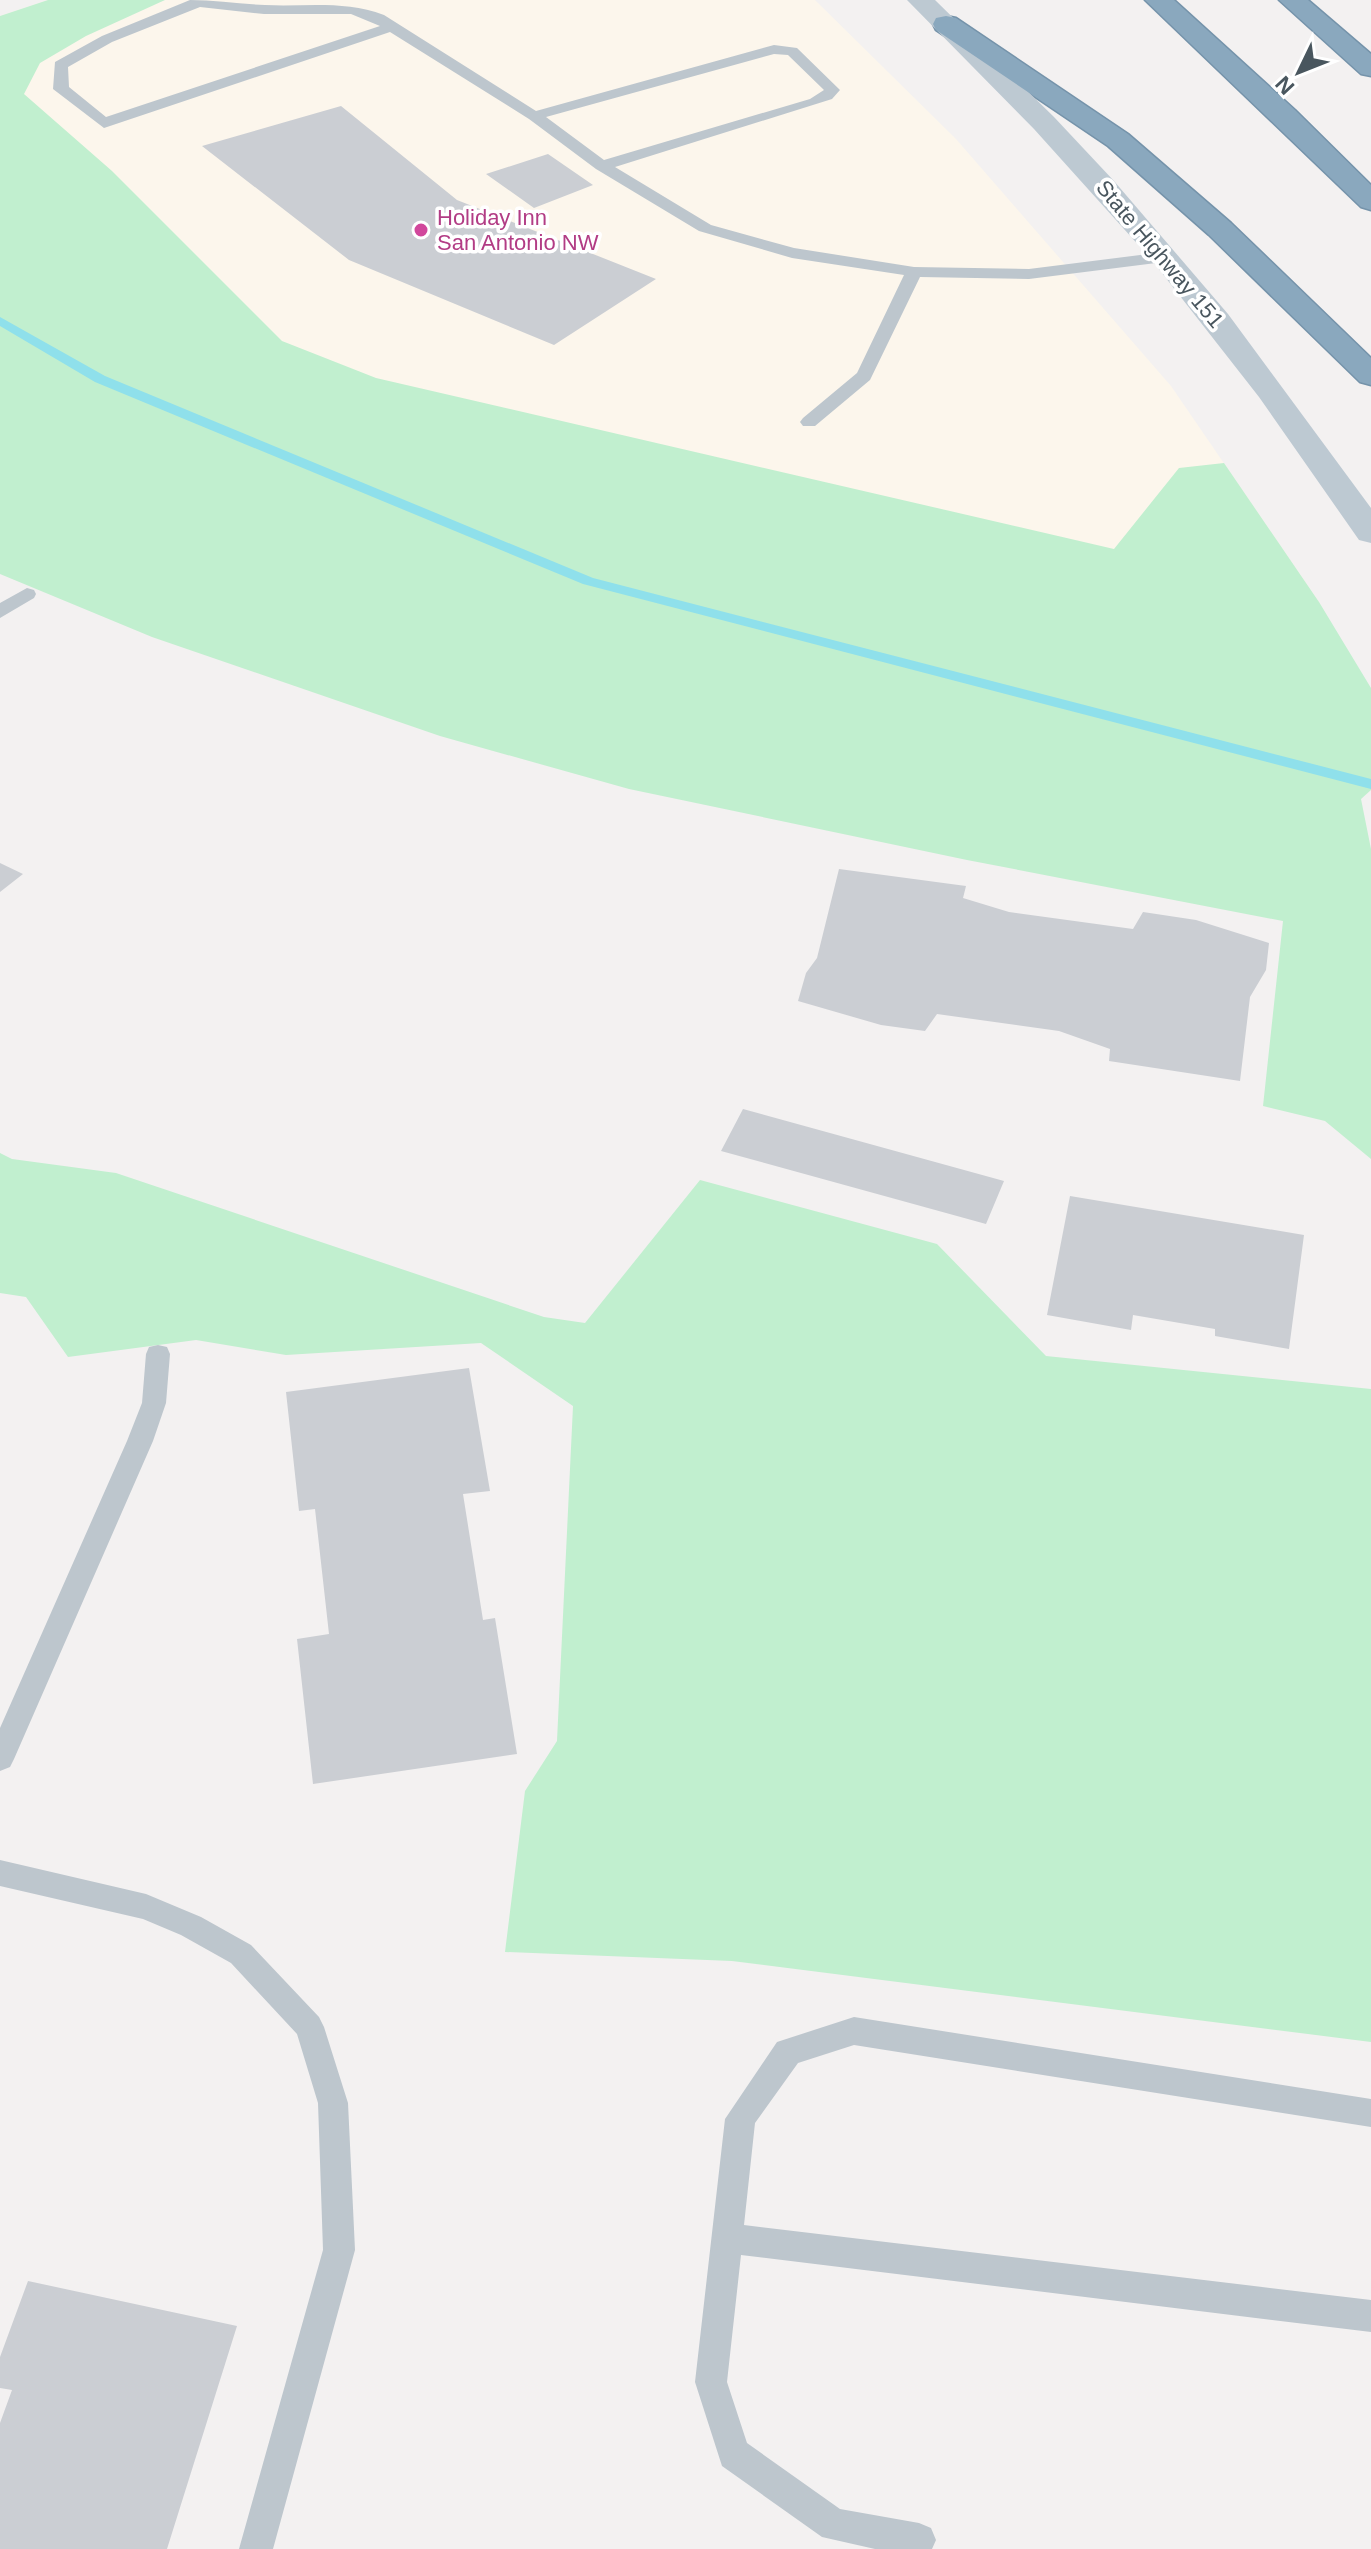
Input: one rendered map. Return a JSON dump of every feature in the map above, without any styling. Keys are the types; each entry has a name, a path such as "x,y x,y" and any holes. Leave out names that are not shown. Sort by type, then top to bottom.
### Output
{"highway":[{"path":"1158,0 1274,105 1371,201"},
{"path":"1292,0 1371,68"},
{"path":"946,24 1118,140 1220,229 1371,375"}],"main road":[{"name":"State Highway 151","path":"920,0 1048,127 1164,257 1282,407 1371,533"}],"lane":[{"path":"392,27 104,123 61,89 60,65 107,39 197,1 272,10 347,2 377,13 392,27 534,116 602,166 705,228 792,253 914,272 1029,274 1164,257"},
{"path":"534,116 774,49 792,51 815,70 832,90 815,102 602,166"},
{"path":"809,422 864,376 914,272"},
{"path":"0,612 27,594"},
{"path":"0,1759 140,1441 154,1403 158,1354"},
{"path":"0,1873 146,1907 191,1926 241,1954 309,2027 333,2103 339,2250 256,2549"},
{"path":"919,2540 834,2525 734,2454 711,2382 740,2119 788,2052 854,2031 1371,2113"},
{"path":"727,2238 1371,2316"}],"shaded area":[{"path":"48,0 815,0 956,139 1171,386 1319,602 265,374 0,74 0,16"}],"green space":[{"path":"48,0 165,0 86,36 40,63 24,94 112,171 282,341 376,378 1114,549 1179,468 1224,463 1319,602 1371,688 1371,790 1361,799 1371,849 1371,1159 1325,1121 1263,1106 1283,921 967,860 629,789 440,736 152,637 0,574 0,16"},
{"path":"0,1153 12,1159 116,1173 544,1317 585,1323 700,1180 937,1244 1046,1356 1371,1389 1371,2042 732,1961 505,1952 525,1791 557,1741 573,1406 481,1343 286,1355 196,1340 68,1357 26,1297 0,1293"}],"building":[{"name":"Holiday Inn San Antonio NW","path":"341,106 457,200 656,279 554,345 349,260 202,146"},
{"path":"548,154 593,185 534,208 486,174"},
{"path":"0,863 23,874 0,892"},
{"path":"839,869 966,886 963,898 1009,912 1133,929 1143,912 1196,920 1269,943 1266,970 1250,997 1240,1081 1109,1061 1110,1049 1059,1031 937,1014 925,1031 881,1025 798,1001 806,973 817,958"},
{"path":"743,1109 1004,1181 986,1224 721,1151"},
{"path":"1070,1196 1304,1235 1289,1349 1215,1336 1215,1329 1133,1315 1131,1330 1047,1315"},
{"path":"469,1368 490,1491 463,1494 483,1620 495,1618 517,1754 313,1784 297,1639 329,1634 315,1509 299,1511 286,1392"},
{"path":"28,2281 237,2326 167,2549 0,2549 0,2423 12,2390 0,2388 0,2357"}],"waterway":[{"path":"0,321 100,379 588,581 1371,784"}],"place":[{"name":"Holiday Inn San Antonio NW","path":"421,230"}]}
